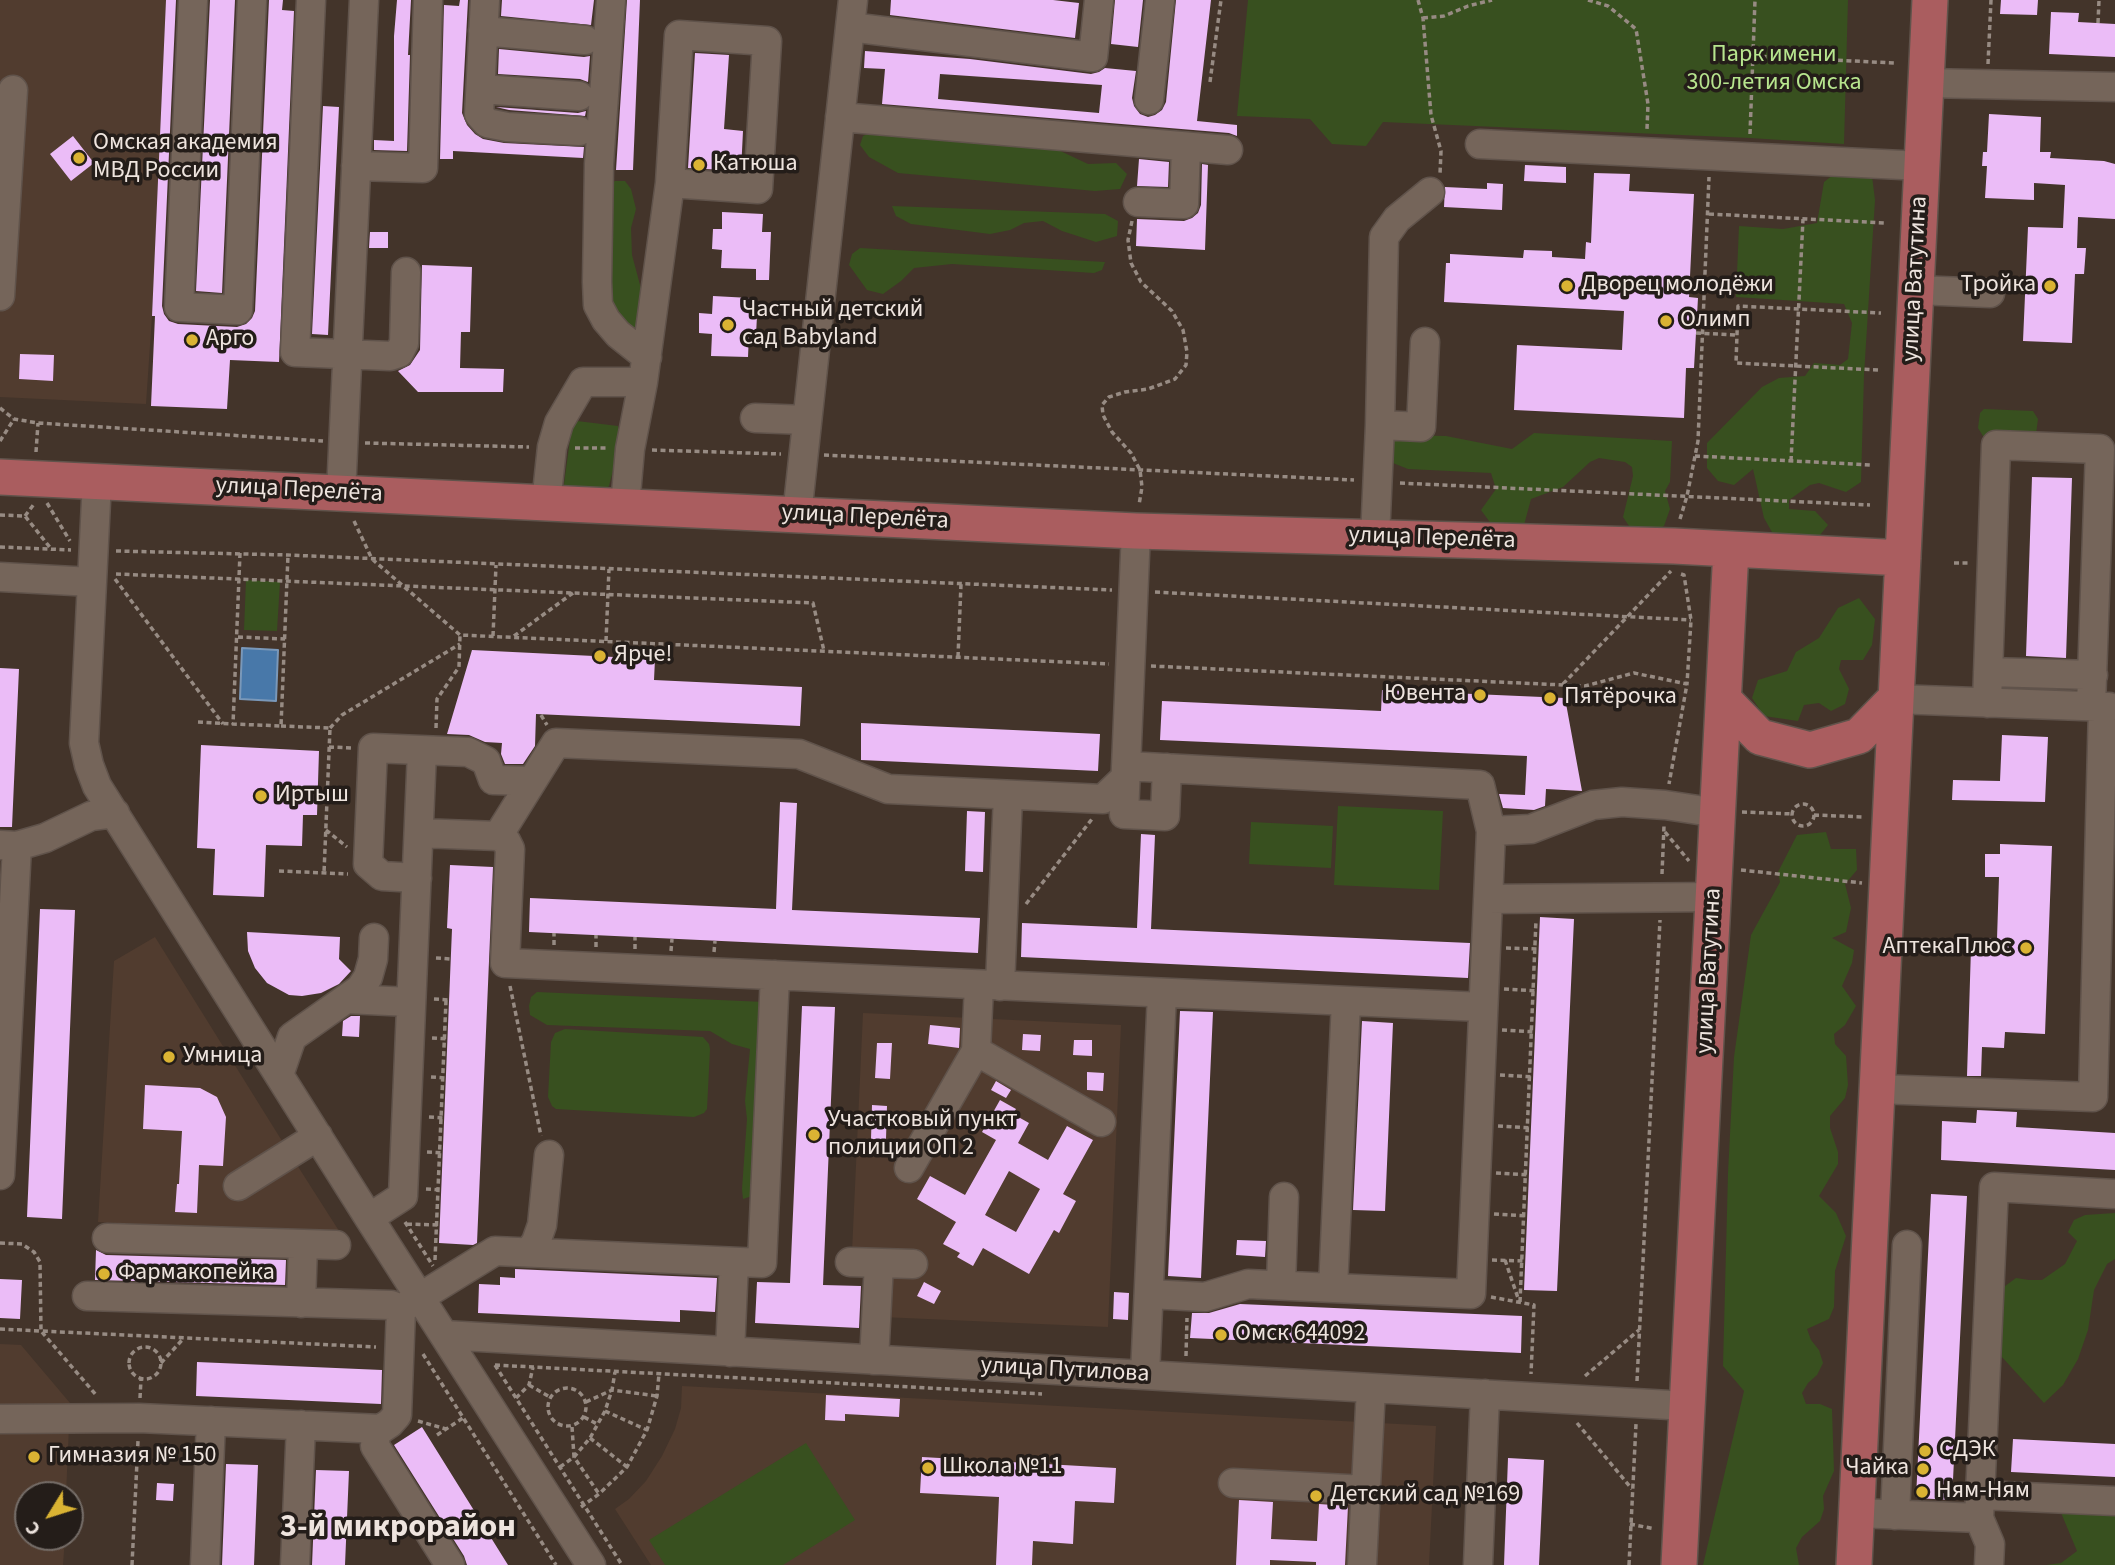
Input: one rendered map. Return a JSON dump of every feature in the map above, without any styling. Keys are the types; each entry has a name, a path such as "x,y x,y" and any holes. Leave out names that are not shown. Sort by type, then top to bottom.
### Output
{"main road":[{"name":"улица Ватутина","path":"1854,1565 1930,0"},
{"name":"улица Перелёта","path":"0,477 1136,531 1731,549"},
{"name":"улица Ватутина","path":"1679,1565 1686,1406 1722,883 1725,812 1724,700 1731,549"},
{"path":"1731,549 1903,558"},
{"path":"1724,700 1760,737 1810,750 1859,736 1895,699"}],"street":[{"path":"194,0 179,307 238,310 252,0"},
{"path":"311,0 295,352 395,355 402,348 406,272"},
{"path":"341,493 364,0"},
{"path":"356,166 423,168 428,0"},
{"path":"485,0 480,114 487,123 507,127 579,131"},
{"path":"611,0 599,164 598,305 606,320 645,370"},
{"path":"797,515 852,13 1093,57 1099,0"},
{"path":"1149,100 1160,0"},
{"path":"483,31 585,40"},
{"path":"625,506 630,449 645,370 670,183 679,35 767,41 758,189 670,183"},
{"path":"1926,83 2115,87"},
{"path":"481,89 579,96"},
{"path":"0,296 13,90"},
{"path":"840,117 1228,150"},
{"path":"1480,144 1922,166"},
{"path":"1138,202 1184,204 1186,147"},
{"path":"1375,538 1384,237 1396,219 1430,192"},
{"path":"1916,289 1990,293"},
{"path":"1380,425 1421,427 1425,342"},
{"path":"546,503 552,447 559,422 583,382 645,370"},
{"path":"755,418 807,420"},
{"path":"1877,1090 1945,1098 2104,1098 2107,929 2103,707 2093,676 2100,449 1996,445 1987,703"},
{"path":"97,481 84,743 97,786 369,1218 411,1303 444,1335 592,1565"},
{"path":"1136,531 1124,814 1165,816 1167,768"},
{"path":"0,577 92,582"},
{"path":"1988,672 2093,676"},
{"path":"1895,699 2103,707"},
{"path":"417,878 382,876 368,864 373,748 429,741 468,752 486,761 493,780 532,781"},
{"path":"369,1218 400,1213 403,1196 419,833 429,741"},
{"path":"498,836 556,743 799,754 888,789 1103,799 1126,771 1167,768 1480,785 1491,831 1471,1294 1248,1284 1205,1297 1149,1294"},
{"path":"909,1168 976,1051 1002,934 1008,794"},
{"path":"1491,831 1531,830 1593,805 1622,802 1664,818 1725,812"},
{"path":"0,1175 8,846 45,838 91,816 115,813"},
{"path":"419,833 498,836 506,841 510,849 505,963 1483,1008"},
{"path":"1488,900 1661,897 1722,883"},
{"path":"279,1074 292,1037 360,989 368,977 373,959 374,938"},
{"path":"87,1296 391,1305 411,1303 495,1251 762,1263 775,975"},
{"path":"1145,1375 1162,993"},
{"path":"346,999 411,1002"},
{"path":"1334,1288 1346,1001"},
{"path":"976,1051 1101,1122"},
{"path":"238,1186 318,1136"},
{"path":"529,1252 542,1225 549,1155"},
{"path":"1989,1565 1990,1544 1980,1507 1994,1187 2115,1195"},
{"path":"1281,1285 1284,1197"},
{"path":"107,1238 336,1245"},
{"path":"301,1303 303,1244"},
{"path":"1895,1514 1907,1245"},
{"path":"730,1352 734,1262"},
{"path":"850,1262 913,1264"},
{"path":"874,1360 878,1263"},
{"path":"411,1303 386,1422 375,1446 450,1565"},
{"name":"улица Путилова","path":"444,1335 1686,1406"},
{"path":"1362,1565 1371,1388"},
{"path":"1478,1565 1485,1394"},
{"path":"0,1419 139,1418 301,1426 386,1422"},
{"path":"205,1565 211,1421"},
{"path":"295,1565 301,1426"},
{"path":"1234,1483 1366,1490"},
{"path":"1857,1513 1895,1514 2115,1501"}],"path":[{"path":"1210,82 1221,0"},
{"path":"1418,0 1423,18 1431,115 1441,151 1441,172 1430,192"},
{"path":"1423,18 1444,16 1492,0"},
{"path":"1588,0 1608,6 1636,29 1648,104 1645,152"},
{"path":"1750,158 1755,0"},
{"path":"1987,84 1991,0"},
{"path":"2098,23 2099,0"},
{"path":"1753,56 1894,63"},
{"path":"1679,522 1698,441 1710,177 1697,176"},
{"path":"1136,531 1142,487 1140,470 1131,453 1112,432 1103,415 1102,405 1109,397 1148,389 1175,379 1186,365 1187,352 1184,330 1172,311 1141,282 1131,263 1128,240 1138,202"},
{"path":"1709,215 1886,223"},
{"path":"1791,461 1803,219"},
{"path":"1878,370 1736,363 1738,306 1881,313"},
{"path":"1696,333 1737,335"},
{"path":"0,408 15,419 38,423 344,443 803,454 1870,505"},
{"path":"0,441 15,419"},
{"path":"36,462 38,423"},
{"path":"1695,456 1872,465"},
{"path":"341,493 372,559 460,635 1585,686 1634,673 1687,684"},
{"path":"0,547 76,551 41,495"},
{"path":"0,515 25,516 51,550"},
{"path":"105,551 288,555 1134,591 1691,620"},
{"path":"233,724 240,554"},
{"path":"281,726 288,555"},
{"path":"493,636 496,564"},
{"path":"606,641 609,569"},
{"path":"1563,684 1672,570 1684,575 1691,620 1687,684 1664,818 1629,1565"},
{"path":"223,723 111,574 813,603 824,651"},
{"path":"958,657 961,584"},
{"path":"512,637 573,593"},
{"path":"429,741 437,699 459,667 460,635"},
{"path":"237,637 285,639"},
{"path":"324,873 330,728 342,715 460,644"},
{"path":"198,722 330,728"},
{"path":"1002,934 1096,815 1103,799"},
{"path":"1804,804 1812,808 1814,816 1811,823 1803,826 1796,822 1793,814 1796,807 1804,804"},
{"path":"1725,812 1793,814"},
{"path":"1814,816 1869,817"},
{"path":"1664,818 1693,865"},
{"path":"279,871 382,876"},
{"path":"1722,883 1864,883"},
{"path":"1520,1302 1532,1077 1537,899"},
{"path":"1486,947 1537,949"},
{"path":"505,963 539,1131 549,1155"},
{"path":"1483,1008 1535,990"},
{"path":"400,1213 435,1269 446,1000"},
{"path":"1483,1008 1533,1032"},
{"path":"1480,1075 1532,1077"},
{"path":"1478,1125 1529,1128"},
{"path":"1476,1172 1527,1175"},
{"path":"400,1213 438,1225"},
{"path":"1474,1213 1525,1216"},
{"path":"0,1243 22,1244 34,1252 40,1262 41,1331 104,1404"},
{"path":"1472,1259 1523,1261"},
{"path":"1505,1260 1520,1302"},
{"path":"1471,1294 1534,1305 1531,1374"},
{"path":"1186,1358 1188,1296"},
{"path":"0,1329 420,1349 556,1565"},
{"path":"1585,1376 1640,1329"},
{"path":"142,1347 144,1336"},
{"path":"161,1363 155,1351 142,1347 136,1349 129,1359 131,1372 141,1379 152,1378 161,1363 184,1338"},
{"path":"584,1505 627,1467 648,1430 657,1396 661,1348"},
{"path":"495,1365 622,1565"},
{"path":"516,1398 528,1385 534,1367"},
{"path":"560,1467 574,1457 590,1438 605,1411 615,1371"},
{"path":"132,1565 141,1379"},
{"path":"528,1385 550,1397"},
{"path":"562,1388 570,1388 583,1396 586,1402 584,1417 572,1426 565,1426 552,1419 548,1412 550,1397 562,1388"},
{"path":"586,1402 612,1390 657,1396"},
{"path":"605,1411 648,1430"},
{"path":"584,1417 597,1424"},
{"path":"437,1435 463,1418"},
{"path":"386,1422 446,1429"},
{"path":"1575,1422 1632,1489"},
{"path":"572,1426 574,1457 599,1494"},
{"path":"590,1438 627,1467"}],"shaded area":[{"name":"Омская академия МВД России","path":"0,0 166,0 146,404 0,397"},
{"name":"Умница","path":"155,937 341,1234 98,1222 114,961"},
{"path":"863,1013 1121,1025 1108,1327 882,1317 885,1254 852,1252"},
{"name":"Гимназия № 150","path":"0,1344 21,1345 70,1403 67,1481 14,1481 14,1551 64,1551 63,1565 0,1565"},
{"name":"Школа №11","path":"682,1386 1436,1426 1429,1565 651,1565 615,1509 646,1481 662,1456 675,1429 681,1408"}],"green space":[{"name":"Парк имени 300-летия Омска","path":"1248,0 1848,0 1844,144 1383,122 1366,146 1332,144 1310,119 1237,116"},
{"path":"872,132 1054,148 1088,164 1116,163 1127,174 1120,189 1095,191 898,173 869,157 860,145 863,136"},
{"path":"1838,171 1872,176 1875,200 1864,375 1861,482 1846,492 1819,483 1810,485 1789,500 1789,509 1815,511 1828,525 1816,540 1790,540 1773,534 1764,518 1753,469 1734,485 1718,481 1707,468 1707,443 1762,387 1779,378 1805,376 1814,363 1840,365 1848,359 1852,323 1844,304 1736,297 1739,226 1783,229 1817,223 1824,182"},
{"path":"615,181 625,181 631,189 636,209 631,228 632,255 643,296 639,325 631,331 611,317 606,186"},
{"path":"892,206 1105,214 1118,221 1117,236 1096,242 1062,231 1043,221 1024,223 1010,230 990,234 911,224 896,216"},
{"path":"860,248 1105,262 1102,270 1094,273 952,264 914,268 883,294 867,290 849,265 852,254"},
{"path":"1984,409 2033,411 2038,419 2036,434 1983,436 1978,428 1980,413"},
{"path":"577,421 618,426 621,440 609,486 604,490 566,488 564,484 572,425"},
{"path":"1534,433 1672,441 1670,482 1665,491 1670,509 1664,526 1651,533 1633,532 1623,517 1633,476 1632,467 1625,462 1599,458 1590,462 1563,487 1531,499 1524,525 1492,525 1481,510 1496,489 1491,473 1408,469 1388,461 1389,443 1402,435 1446,436 1512,449"},
{"path":"246,580 280,582 277,631 244,630"},
{"path":"1859,598 1875,619 1872,645 1863,660 1841,660 1839,669 1849,689 1845,704 1831,711 1819,703 1804,705 1798,721 1764,716 1752,698 1758,680 1787,671 1796,652 1819,638 1838,608"},
{"path":"1338,806 1443,811 1439,890 1334,885"},
{"path":"1251,822 1333,826 1331,868 1249,864"},
{"path":"1826,832 1831,849 1856,849 1857,870 1845,884 1851,908 1846,932 1832,938 1854,950 1852,963 1842,986 1856,1006 1845,1025 1834,1034 1835,1044 1846,1056 1848,1085 1845,1098 1830,1116 1838,1164 1819,1196 1836,1213 1846,1236 1835,1271 1834,1307 1829,1319 1807,1329 1823,1363 1802,1393 1806,1404 1820,1404 1832,1409 1834,1471 1823,1496 1824,1509 1820,1521 1802,1537 1796,1548 1799,1565 1703,1565 1744,1391 1723,1366 1734,1057 1751,935 1780,882 1778,872 1797,835"},
{"path":"537,992 765,1002 752,1196 743,1199 742,1189 750,1049 732,1044 710,1031 547,1025 530,1015 531,997"},
{"path":"565,1029 703,1037 710,1049 707,1109 694,1117 556,1109 548,1097 551,1042 555,1033"},
{"path":"2115,1213 2115,1259 2107,1264 2094,1290 2088,1330 2078,1359 2063,1385 2044,1403 2001,1356 1992,1316 1997,1292 2016,1278 2042,1280 2065,1264 2077,1241 2068,1232 2074,1220 2085,1215"},
{"path":"806,1443 855,1520 783,1565 665,1565 649,1540"},
{"path":"2059,1508 2115,1510 2115,1565 2046,1565 2061,1563 2077,1551"}],"water":[{"path":"242,648 278,650 276,701 240,699"}],"building":[{"path":"166,0 176,0 162,306 169,321 178,324 237,327 246,324 255,311 269,0 283,0 282,10 294,11 279,362 230,360 227,409 151,406 155,316 152,316"},
{"path":"210,0 235,0 222,293 196,291"},
{"path":"397,0 411,0 407,151 374,150 374,140 394,141 394,36"},
{"path":"460,0 468,0 462,113 467,125 483,139 504,143 584,147 583,158 453,151 453,159 440,159 444,5 459,6"},
{"path":"502,0 594,0 591,25 501,16"},
{"path":"627,0 640,0 633,170 616,170"},
{"path":"891,0 1053,0 1079,3 1075,38 890,15"},
{"path":"1115,0 1143,0 1138,47 1111,44"},
{"path":"1176,0 1211,0 1197,121 1237,125 1237,136 1229,133 882,104 885,69 864,68 865,51 970,59 1091,74 1105,68 1136,71 1132,98 1140,114 1148,117 1155,115 1162,110 1166,102","holes":["940,74 1102,85 1099,113 938,99"]},
{"path":"2001,0 2038,0 2037,15 2000,14"},
{"path":"2051,12 2079,13 2078,22 2115,24 2115,57 2049,54"},
{"path":"499,49 590,56 588,82 580,79 498,74"},
{"path":"695,53 729,55 724,129 743,131 741,171 688,168"},
{"path":"323,106 339,107 328,335 312,334"},
{"path":"496,107 578,113 586,111 585,116"},
{"path":"1989,114 2041,117 2040,152 2051,152 2050,158 2115,164 2115,219 2078,217 2077,248 2086,248 2084,274 2075,274 2072,343 2023,341 2028,227 2063,228 2065,185 2034,183 2034,200 1985,198 1987,166 1982,166 1983,152 1987,152"},
{"path":"73,136 94,163 71,181 50,154"},
{"path":"1139,159 1169,162 1168,187 1137,186"},
{"path":"1202,164 1208,165 1205,250 1136,246 1137,219 1184,221 1198,213 1201,205"},
{"path":"1525,165 1566,167 1566,183 1524,181"},
{"name":"Дворец молодёжи","path":"1594,173 1630,174 1629,191 1694,194 1689,297 1698,298 1694,368 1686,368 1684,418 1514,410 1517,345 1622,350 1624,311 1444,302 1446,263 1450,263 1450,254 1523,258 1524,250 1552,251 1552,257 1585,259 1586,242 1591,243"},
{"path":"1487,183 1503,184 1502,210 1444,207 1445,187 1487,189"},
{"path":"722,212 763,214 762,232 771,232 769,280 756,280 756,269 721,268 722,250 712,249 713,229 722,229"},
{"path":"370,232 388,232 388,248 369,248"},
{"path":"422,265 472,267 470,332 461,332 460,368 504,369 503,392 418,392 398,371 410,365 420,350"},
{"name":"Частный детский сад Babyland","path":"713,296 750,298 749,316 757,316 756,335 749,334 748,357 711,356 712,334 699,333 699,313 712,314"},
{"path":"20,354 54,355 53,381 19,379"},
{"path":"2032,477 2072,478 2066,658 2026,656"},
{"path":"472,650 655,659 654,680 802,687 800,726 536,714 535,746 523,764 505,764 501,754 502,743 485,742 469,735 447,734"},
{"path":"0,668 19,669 12,827 0,827"},
{"path":"1382,690 1565,698 1582,791 1546,789 1545,806 1534,810 1503,808 1499,794 1525,795 1527,756 1160,740 1162,701 1381,711"},
{"path":"861,723 1100,734 1098,771 861,760"},
{"path":"2002,735 2048,737 2045,802 1952,800 1953,780 2000,781"},
{"path":"201,745 319,751 317,815 303,815 302,846 266,845 264,897 213,895 215,849 197,848"},
{"path":"780,802 797,803 792,910 980,918 978,953 529,932 530,898 776,909"},
{"path":"967,811 985,812 983,872 965,871"},
{"path":"1141,834 1155,835 1151,929 1470,943 1468,978 1021,957 1022,923 1137,928"},
{"path":"2000,844 2052,846 2045,1034 2005,1032 2004,1048 1982,1047 1981,1076 1967,1076 1971,948 1976,949 1977,938 1997,939 1999,877 1985,877 1985,854 2000,854"},
{"path":"450,865 493,867 477,1243 473,1245 439,1243 452,929 447,928"},
{"path":"40,909 75,910 62,1219 27,1217"},
{"path":"1540,917 1574,919 1557,1291 1524,1290"},
{"path":"247,932 340,937 339,959 351,971 339,984 321,993 289,995 267,983 255,968 248,951"},
{"path":"802,1006 835,1007 823,1285 861,1286 859,1328 755,1323 757,1282 790,1283"},
{"path":"1180,1011 1213,1012 1201,1278 1168,1276"},
{"path":"351,1016 360,1016 359,1037 342,1036 343,1021"},
{"path":"1362,1021 1393,1023 1385,1211 1353,1210"},
{"path":"930,1025 960,1028 959,1048 928,1044"},
{"path":"1023,1034 1041,1035 1040,1051 1022,1050"},
{"path":"1074,1040 1092,1040 1092,1056 1073,1055"},
{"path":"877,1043 892,1043 890,1079 875,1078"},
{"path":"1087,1072 1104,1073 1103,1091 1087,1090"},
{"path":"996,1081 1011,1090 1006,1098 991,1090"},
{"path":"145,1085 200,1088 217,1097 226,1117 223,1166 199,1165 197,1213 175,1212 182,1131 143,1129"},
{"path":"1000,1100 1016,1109 1013,1114 1029,1123 1018,1143 1048,1160 1067,1126 1093,1140 1063,1194 1076,1201 1059,1233 1054,1230 1029,1274 983,1248 973,1266 957,1257 960,1253 943,1244 956,1222 917,1199 930,1176 965,1195 996,1140 982,1132","holes":["1009,1171 1040,1189 1016,1232 985,1215"]},
{"path":"872,1105 887,1106 886,1139 871,1139"},
{"path":"1977,1110 2017,1112 2016,1127 2115,1133 2115,1170 1941,1160 1942,1121 1976,1123"},
{"path":"1931,1194 1967,1196 1952,1500 1916,1498"},
{"path":"1237,1240 1266,1241 1265,1257 1236,1255"},
{"path":"96,1250 106,1255 286,1260 285,1285 95,1280"},
{"path":"515,1269 717,1278 715,1312 680,1310 680,1322 478,1313 479,1284 500,1285 500,1277 515,1278"},
{"path":"0,1279 22,1280 20,1319 0,1318"},
{"path":"924,1282 941,1291 934,1304 917,1296"},
{"path":"1114,1292 1129,1293 1128,1320 1113,1319"},
{"path":"1240,1304 1522,1316 1521,1353 1190,1338 1192,1313 1209,1313"},
{"path":"197,1362 382,1370 381,1404 196,1396"},
{"path":"826,1395 900,1399 899,1417 845,1414 845,1421 825,1420"},
{"path":"422,1427 508,1565 467,1565 464,1556 394,1445"},
{"path":"2013,1439 2115,1444 2115,1477 2011,1472"},
{"path":"922,1457 1116,1468 1114,1503 1075,1501 1073,1544 1033,1541 1032,1565 996,1565 999,1497 920,1493"},
{"path":"1508,1458 1544,1460 1539,1565 1504,1565"},
{"path":"226,1464 258,1465 254,1565 222,1565"},
{"path":"316,1470 349,1471 345,1565 312,1565"},
{"path":"157,1483 174,1484 173,1501 156,1500"},
{"path":"1239,1500 1273,1502 1271,1539 1317,1541 1319,1504 1348,1506 1345,1565 1270,1560 1270,1565 1236,1565"}],"place":[{"name":"Омская академия МВД России","path":"79,158"},
{"name":"Катюша","path":"699,165"},
{"name":"Дворец молодёжи","path":"1567,286"},
{"name":"Тройка","path":"2050,286"},
{"name":"Олимп","path":"1666,321"},
{"name":"Частный детский сад Babyland","path":"728,325"},
{"name":"Арго","path":"192,340"},
{"name":"Ярче!","path":"600,656"},
{"name":"Ювента","path":"1480,695"},
{"name":"Пятёрочка","path":"1550,698"},
{"name":"Иртыш","path":"261,796"},
{"name":"АптекаПлюс","path":"2026,948"},
{"name":"Умница","path":"169,1057"},
{"name":"Участковый пункт полиции ОП 2","path":"814,1135"},
{"name":"Фармакопейка","path":"104,1274"},
{"name":"Омск 644092","path":"1221,1335"},
{"name":"СДЭК","path":"1925,1451"},
{"name":"Гимназия № 150","path":"34,1457"},
{"name":"Школа №11","path":"928,1468"},
{"name":"Чайка","path":"1923,1469"},
{"name":"Ням-Ням","path":"1922,1492"},
{"name":"Детский сад №169","path":"1316,1496"}],"district":[{"name":"3-й микрорайон","path":"398,1529"}]}
